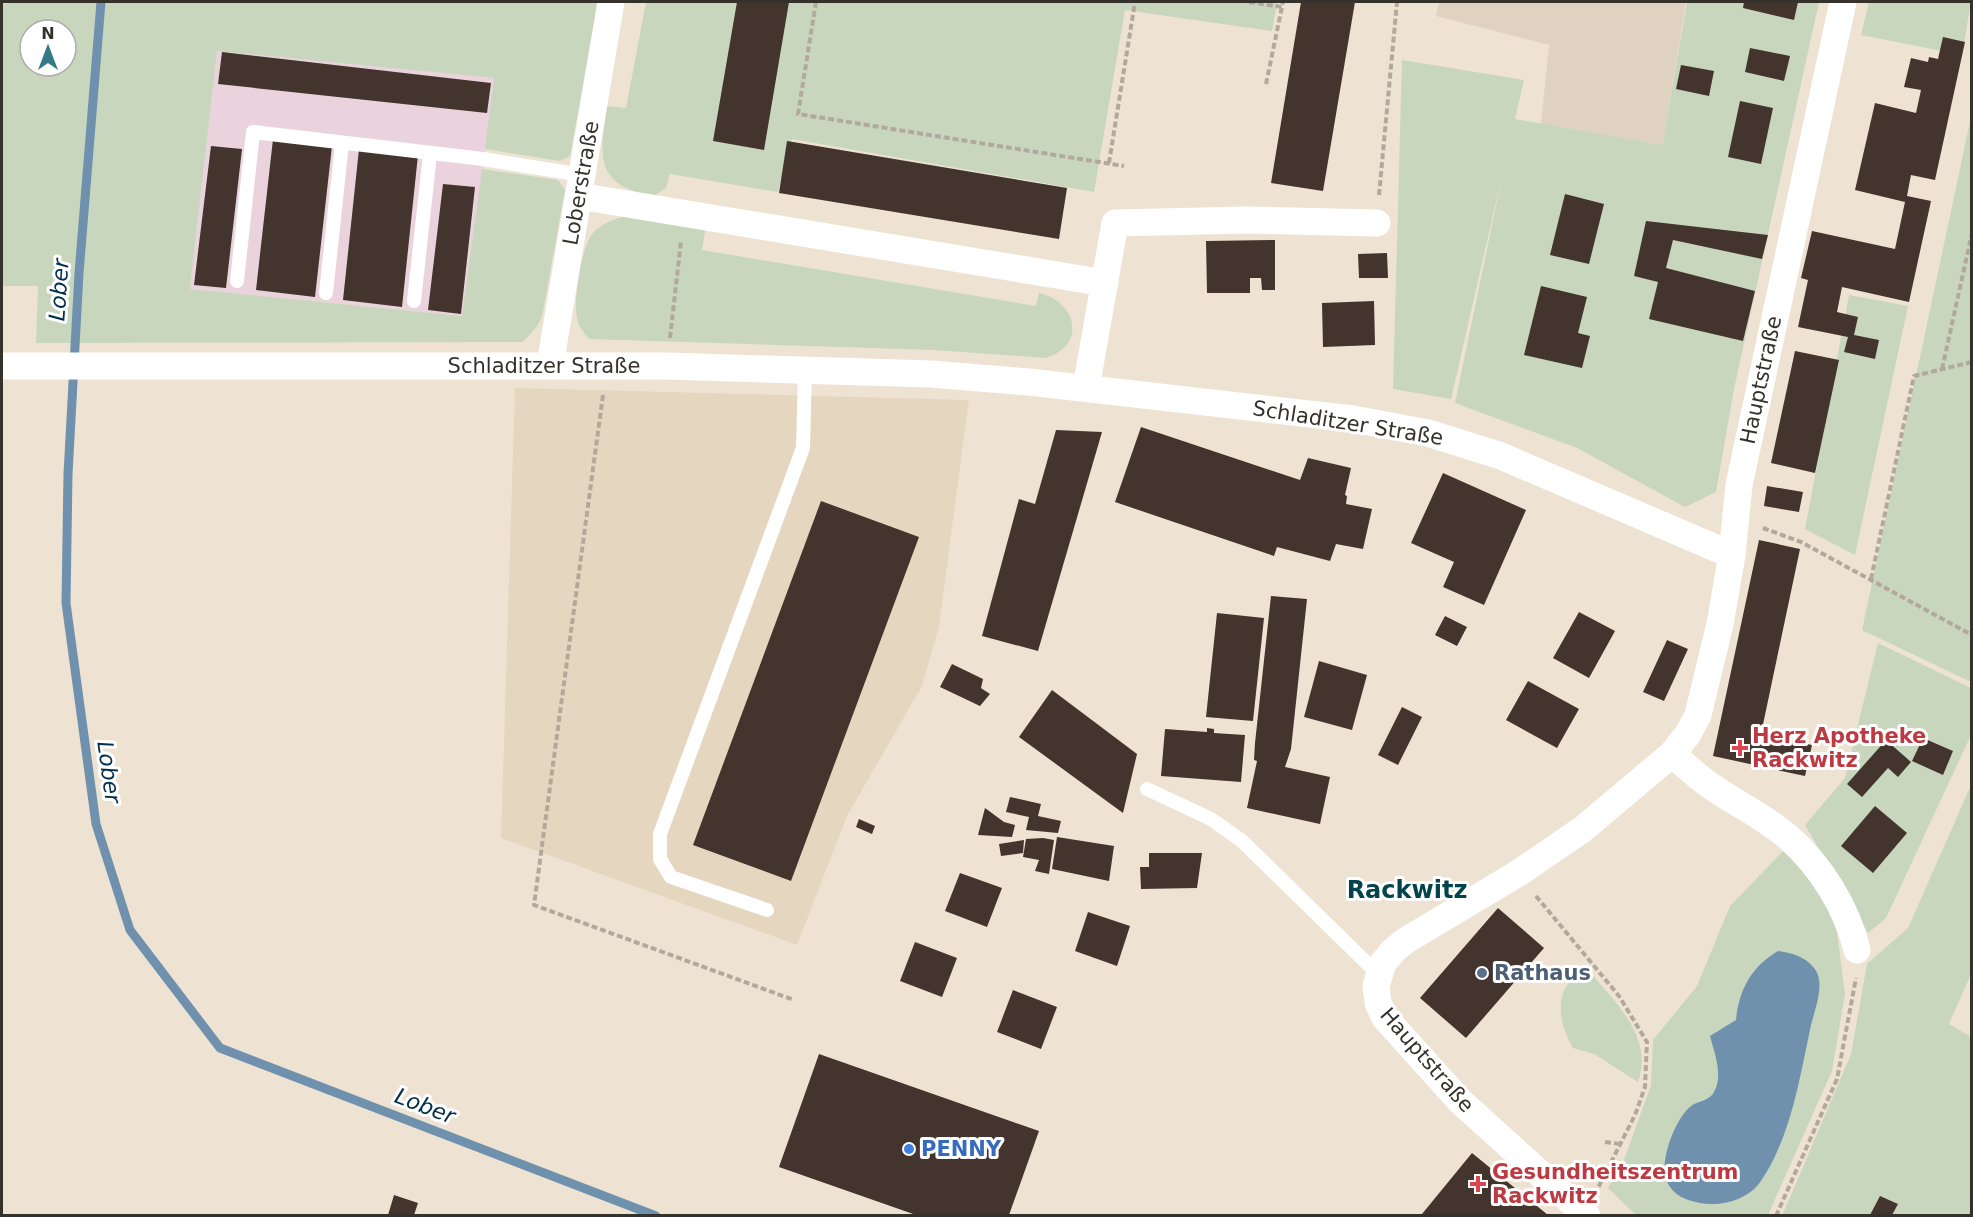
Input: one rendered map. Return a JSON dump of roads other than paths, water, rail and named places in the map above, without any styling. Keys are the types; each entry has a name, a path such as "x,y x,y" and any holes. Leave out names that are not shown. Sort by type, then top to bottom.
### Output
{"street":[{"name":"Loberstraße","path":"550,365 611,2"},
{"name":"Hauptstraße","path":"1584,1212 1460,1101 1385,1018 1376,995 1378,974 1383,963 1405,941 1517,874 1598,817 1672,754 1698,715 1720,624 1732,555 1743,466 1843,2"},
{"path":"580,185 684,213 1105,283"},
{"path":"1086,388 1115,223 1246,220 1377,222"},
{"name":"Schladitzer Straße","path":"2,366 667,366 974,376 1086,388 1353,419 1439,435 1501,456 1732,555"},
{"path":"1672,754 1703,781 1789,838 1815,866 1830,888 1852,931 1857,950"}],"lane":[{"path":"237,281 253,132 430,154 580,185"},
{"path":"326,292 342,142"},
{"path":"414,301 430,154"},
{"path":"767,910 670,877 660,859 660,834 803,448 805,370"},
{"path":"1147,789 1211,819 1242,841 1378,974"}],"water":[{"path":"1778,951 1793,954 1806,961 1818,974 1819,982 1818,998 1798,1088 1780,1146 1756,1188 1742,1197 1717,1204 1685,1199 1673,1191 1665,1174 1666,1154 1674,1131 1690,1107 1710,1097 1715,1090 1718,1070 1710,1036 1736,1020 1743,989 1748,980 1760,964"}],"waterway":[{"name":"Lober","path":"101,2 79,273 68,474 66,603 96,824 130,930 220,1048 656,1216"}],"place":[{"name":"Herz Apotheke Rackwitz","path":"1740,748"},
{"name":"Rathaus","path":"1482,973"},
{"name":"PENNY","path":"909,1149"},
{"name":"Gesundheitszentrum Rackwitz","path":"1478,1184"}],"district":[{"name":"Rackwitz","path":"1407,890"}]}
